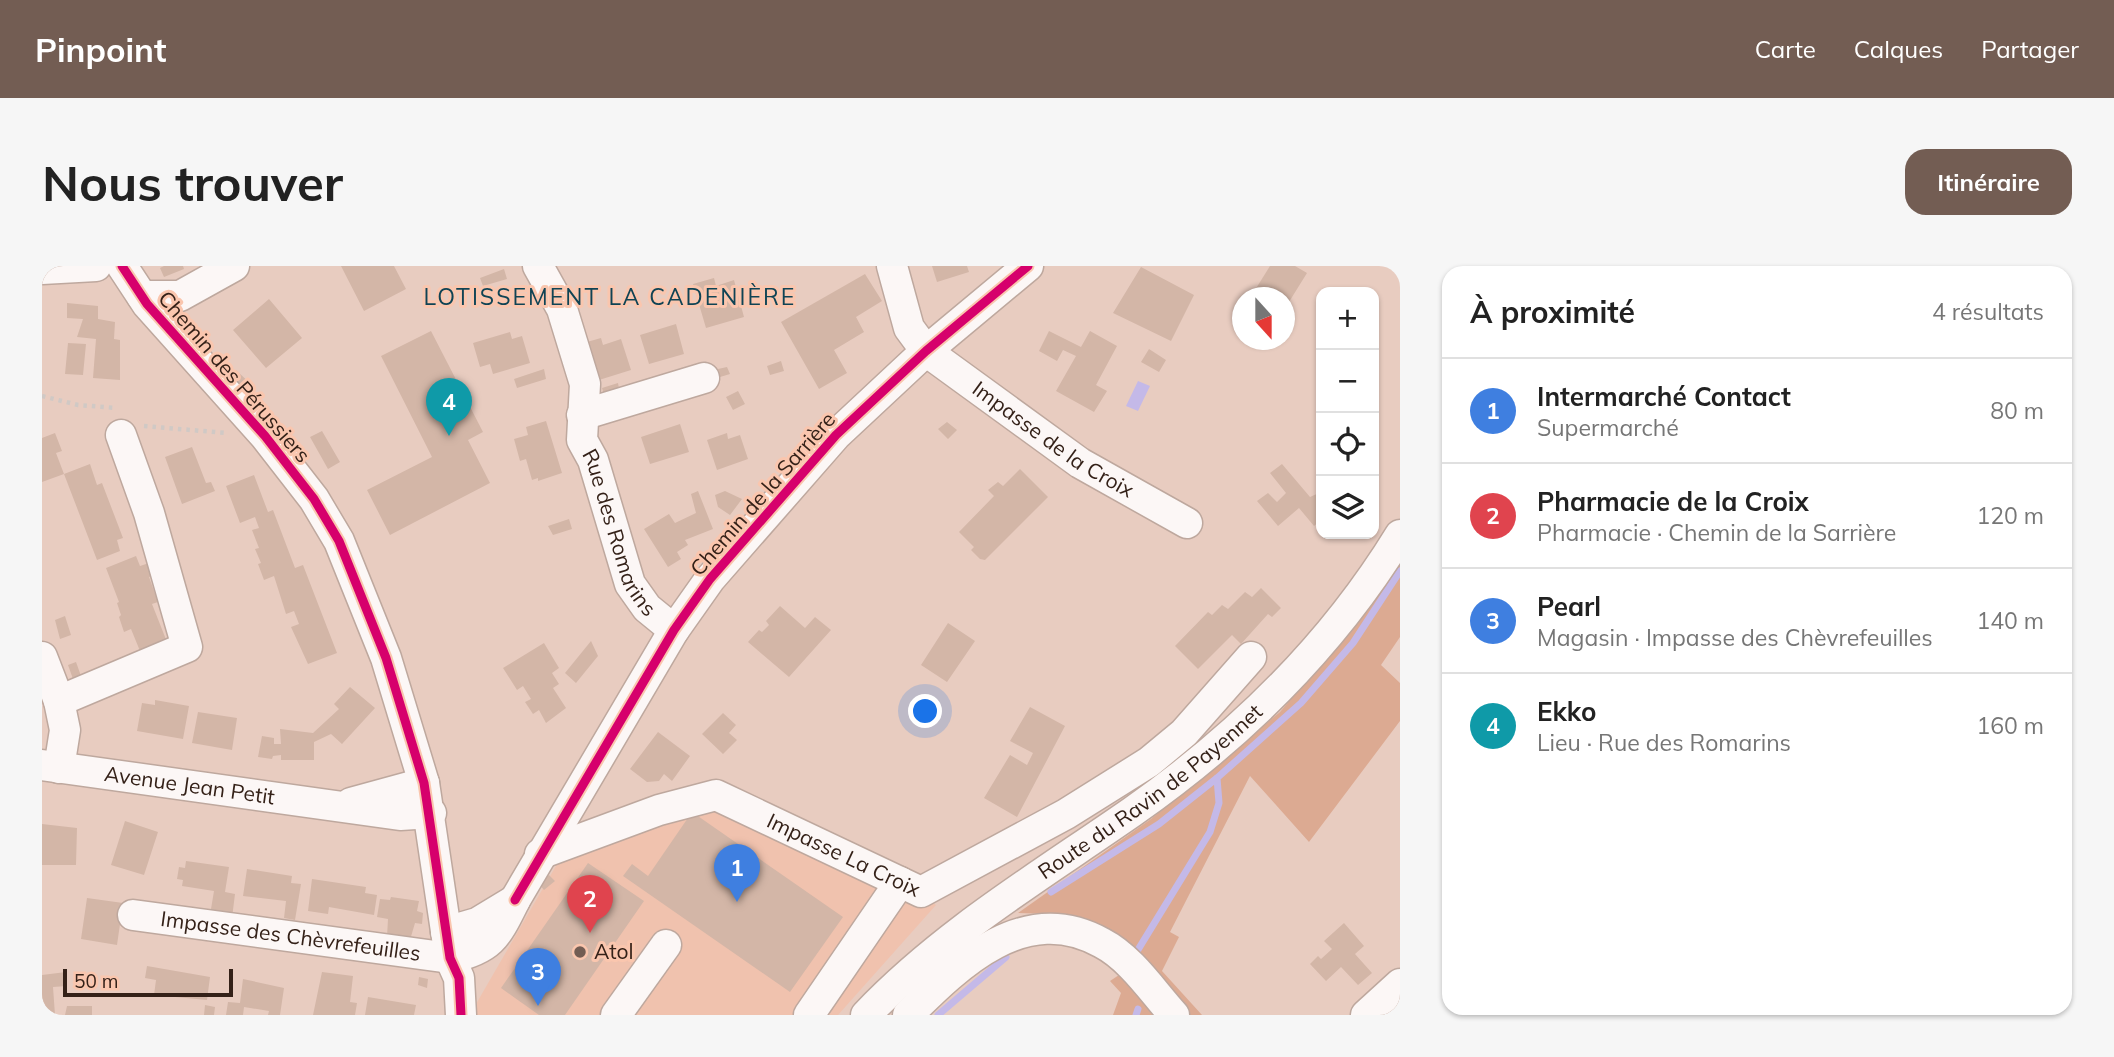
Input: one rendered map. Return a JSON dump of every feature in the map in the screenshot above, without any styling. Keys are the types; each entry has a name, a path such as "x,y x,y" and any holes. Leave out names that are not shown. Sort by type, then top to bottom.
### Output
{"street":[{"path":"42,270 96,266"},
{"name":"Chemin des Pérussiers","path":"122,266 142,296 265,436 314,499 339,541 372,620 424,783 431,813 448,945"},
{"path":"142,296 180,296 234,266"},
{"path":"892,266 909,328 926,351"},
{"name":"Chemin de la Sarrière","path":"448,945 472,953 493,941 540,854 674,630 718,569 836,435 926,351 1028,266"},
{"name":"Rue des Romarins","path":"541,267 562,309 585,384 582,440 593,460 631,584 647,608 674,630"},
{"path":"170,329 180,296"},
{"name":"Impasse de la Croix","path":"926,351 1080,463 1187,523"},
{"path":"582,415 704,378"},
{"path":"59,701 187,647 149,513 121,436"},
{"name":"Route du Ravin de Payennet","path":"866,1015 888,992 1017,887 1132,811 1211,753 1310,658 1353,605 1400,535"},
{"path":"42,657 59,701 65,730 51,766"},
{"name":"Impasse La Croix","path":"540,854 659,810 716,795 921,892 1066,814 1149,762 1184,733 1251,657"},
{"name":"Avenue Jean Petit","path":"51,766 400,815 431,813"},
{"name":"Avenue Jean Petit","path":"338,806 424,783"},
{"path":"809,1015 900,882"},
{"name":"Impasse des Chèvrefeuilles","path":"133,915 448,945"},
{"path":"908,1015 934,990 989,946 1008,935 1033,929 1056,928 1104,943 1123,959 1174,1015"},
{"path":"445,1015 444,977 448,945"},
{"path":"448,945 459,978 461,1015"},
{"path":"616,1015 666,945"},
{"path":"1366,1015 1400,984"}],"shaded area":[{"path":"1138,381 1150,386 1138,411 1126,406"},
{"path":"1400,551 1400,637 1381,665 1400,683 1400,721 1309,842 1250,776 1170,932 1179,937 1162,971 1202,1015 1186,1015 1048,914 1018,913 1151,819 1280,712 1353,626"},
{"path":"748,793 860,854 936,905 838,1015 477,1015 476,1004 564,852 621,829"},
{"path":"1122,973 1160,1015 1113,1015 1121,993 1110,981"}],"building":[{"path":"183,266 184,269 164,277 160,268"},
{"path":"341,266 394,266 406,289 364,311"},
{"path":"932,266 967,266 969,272 937,282"},
{"path":"1270,266 1295,266 1307,273 1295,292 1295,287 1257,287"},
{"path":"1141,267 1194,295 1171,341 1113,313"},
{"path":"504,269 507,279 483,286 480,278"},
{"path":"865,274 882,301 856,317 864,332 834,350 847,373 819,389 781,322"},
{"path":"714,278 716,286 734,280 744,317 706,328 693,284"},
{"path":"269,299 302,338 266,368 233,330"},
{"path":"67,303 98,306 98,319 115,322 114,339 120,340 120,380 93,378 96,339 77,337 83,319 67,318"},
{"path":"676,324 684,354 649,364 640,335"},
{"path":"431,331 483,432 468,440 490,483 390,535 367,490 432,457 381,356"},
{"path":"1049,331 1081,347 1090,331 1117,346 1096,385 1107,391 1094,412 1056,391 1076,356 1063,350 1057,361 1039,351"},
{"path":"510,332 512,339 522,336 530,363 493,374 490,364 480,367 473,343"},
{"path":"601,338 603,345 621,339 631,370 599,380 587,342"},
{"path":"68,343 86,344 83,375 65,374"},
{"path":"1149,349 1166,360 1159,372 1141,362"},
{"path":"781,361 784,371 770,375 767,366"},
{"path":"727,367 730,374 720,377 718,369"},
{"path":"544,369 546,379 517,388 514,379"},
{"path":"236,370 256,389 250,395 231,376"},
{"path":"618,383 620,394 605,398 602,388"},
{"path":"738,391 745,404 733,410 726,397"},
{"path":"546,421 562,473 538,481 538,478 532,480 526,459 520,461 514,439 528,435 526,427"},
{"path":"947,422 957,430 948,439 938,429"},
{"path":"680,424 689,452 650,464 641,437"},
{"path":"322,431 340,462 328,469 310,437"},
{"path":"55,433 62,451 56,453 64,474 42,482 42,438"},
{"path":"727,433 728,439 740,435 748,459 717,470 707,440"},
{"path":"192,447 206,483 211,482 215,491 182,504 165,457"},
{"path":"90,464 97,485 102,483 123,538 117,540 120,551 97,560 64,474"},
{"path":"1282,464 1310,497 1316,494 1316,524 1314,526 1299,508 1278,526 1257,501 1268,493 1277,502 1286,493 1270,473"},
{"path":"1020,469 1048,497 985,560 980,559 971,550 974,547 959,532 994,496 988,490 998,482 1003,486"},
{"path":"254,475 268,512 273,510 295,568 303,565 337,653 308,664 291,627 299,624 294,611 286,614 274,576 264,580 258,564 261,563 255,549 259,548 252,530 259,528 255,517 240,523 226,486"},
{"path":"698,491 713,529 685,540 688,545 677,552 681,559 668,567 644,529 669,514 675,523 696,513 691,494"},
{"path":"725,491 742,499 730,515 718,507 715,495"},
{"path":"569,519 572,529 553,535 548,526"},
{"path":"136,556 140,566 149,563 153,576 149,577 158,602 152,604 167,642 140,651 131,629 124,632 119,617 119,602 106,568"},
{"path":"1261,588 1281,608 1272,617 1268,614 1241,644 1232,635 1198,669 1175,646 1208,612 1212,615 1222,605 1228,609 1245,592 1252,597"},
{"path":"780,606 805,628 815,617 831,630 789,677 748,642 759,630 762,632 769,625 766,621"},
{"path":"65,616 71,635 60,639 55,620"},
{"path":"948,623 975,641 947,682 921,665"},
{"path":"591,641 598,656 576,683 565,673"},
{"path":"544,643 559,668 552,673 559,684 553,688 566,708 546,723 539,710 533,714 525,702 531,699 523,686 517,690 503,668"},
{"path":"76,662 81,676 73,679 68,665"},
{"path":"350,687 375,708 342,744 331,734 314,742 314,760 281,760 281,755 273,756 272,759 258,757 262,736 274,738 274,744 281,744 280,729 313,733 339,709 334,704"},
{"path":"155,700 189,706 183,739 137,731 142,703 155,705"},
{"path":"1030,707 1065,726 1017,817 984,798 1010,755 1027,765 1033,753 1010,741"},
{"path":"198,712 237,718 232,750 192,743"},
{"path":"723,713 736,725 729,733 737,740 723,754 702,734"},
{"path":"658,732 690,756 672,781 664,774 659,781 647,782 630,769"},
{"path":"692,812 843,917 790,992 623,876 632,864 648,876"},
{"path":"125,821 158,832 144,875 111,865"},
{"path":"42,824 77,828 76,865 42,865"},
{"path":"186,861 229,867 225,892 235,894 232,918 210,915 214,891 182,886 183,880 177,879 179,867 185,868"},
{"path":"588,863 644,901 565,1015 539,1015 501,988"},
{"path":"247,869 292,876 291,883 301,884 295,920 284,918 286,901 243,896"},
{"path":"549,875 555,881 544,890 539,884"},
{"path":"312,879 366,887 365,893 377,895 374,915 329,907 328,914 308,911"},
{"path":"391,897 419,901 417,911 423,913 422,924 415,923 410,940 387,937 388,919 377,917 380,899 390,900"},
{"path":"87,898 123,903 117,945 81,939"},
{"path":"1344,923 1364,946 1355,954 1372,973 1358,985 1341,967 1326,981 1310,964 1318,956 1321,959 1332,949 1324,941"},
{"path":"147,966 210,977 207,1000 154,995 156,980 145,978"},
{"path":"66,972 67,986 53,987 55,1015 42,1015 42,975"},
{"path":"322,972 353,976 350,1002 357,1003 355,1015 313,1015"},
{"path":"419,977 428,979 427,988 418,985"},
{"path":"243,979 284,988 280,1015 268,1015 269,1011 244,1007 243,1015 226,1015 228,1002 240,1003"},
{"path":"368,997 416,1005 414,1015 365,1015"},
{"path":"205,1005 215,1007 214,1015 204,1015"},
{"path":"67,1006 92,1006 92,1015 65,1015"}],"waterway":[{"path":"1051,892 1159,824 1217,778 1301,703 1353,643 1400,571"},
{"path":"1136,953 1210,832 1219,803 1217,778"},
{"path":"938,1015 1006,957"},
{"path":"1136,1015 1138,1009"}],"cycle path":[{"path":"122,266 147,304 265,436 314,499 339,541 386,658 424,783 450,958 459,978 461,1015"},
{"path":"515,900 674,630 710,579 836,435 926,351 1028,266"}],"place":[{"name":"Ekko","path":"449,436"},
{"name":"Intermarché Contact","path":"737,902"},
{"name":"Pharmacie de la Croix","path":"590,933"},
{"name":"Atol","path":"580,952"},
{"name":"Pearl","path":"538,1006"}],"district":[{"name":"LOTISSEMENT LA CADENIÈRE","path":"610,297"}]}
